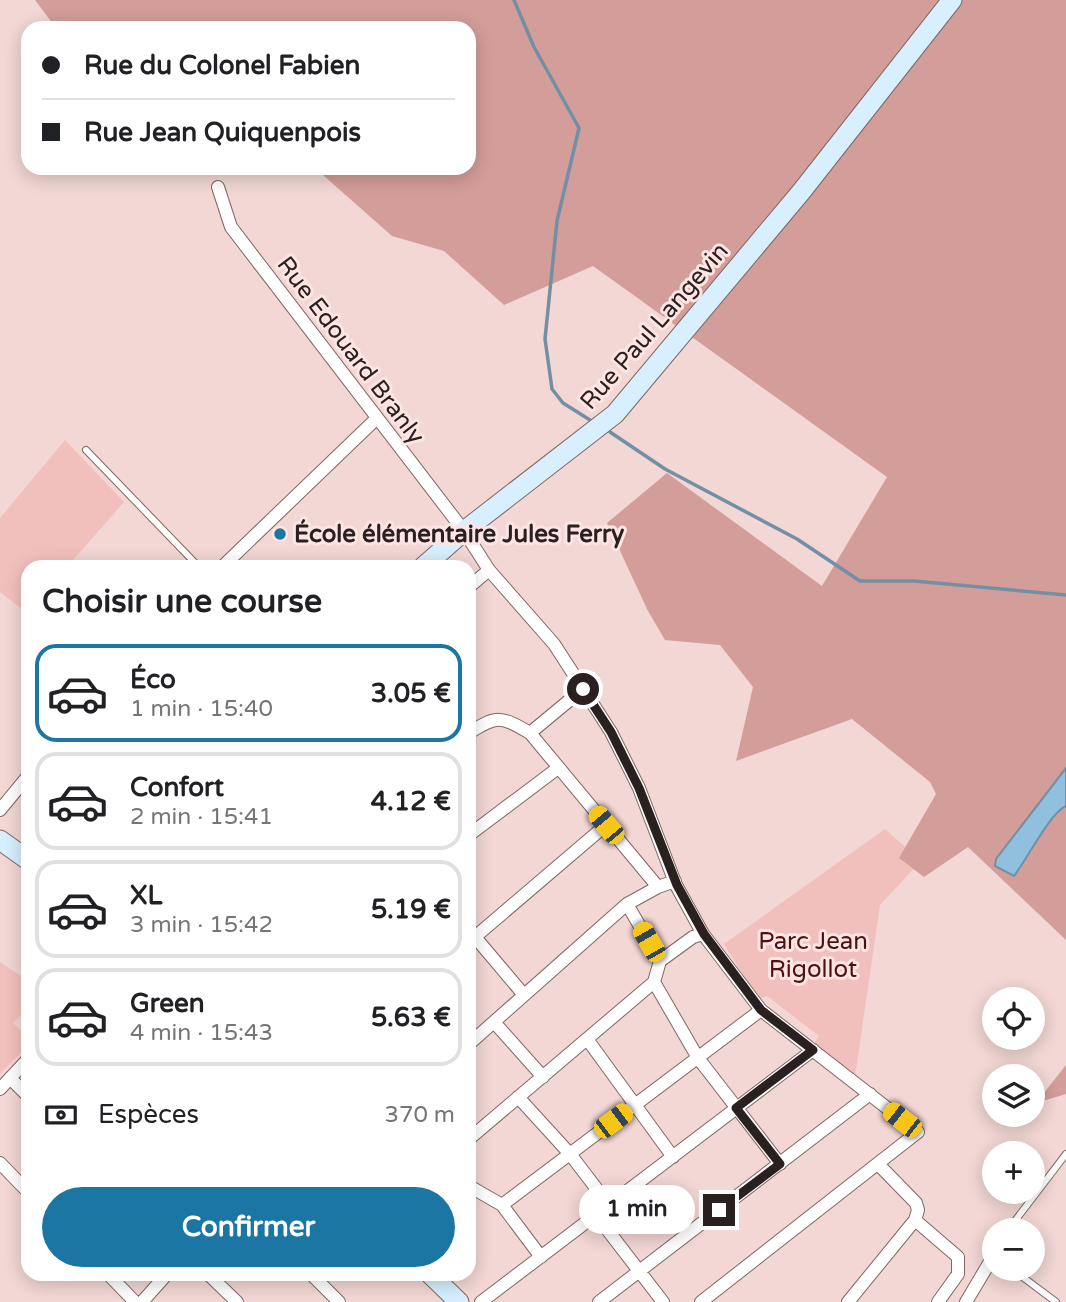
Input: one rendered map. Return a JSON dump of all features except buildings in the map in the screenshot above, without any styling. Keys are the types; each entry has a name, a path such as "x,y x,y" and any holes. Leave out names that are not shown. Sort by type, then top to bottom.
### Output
{"main road":[{"name":"Rue Paul Langevin","path":"431,560 464,531 615,414 801,192 951,0"},
{"path":"0,840 21,855"},
{"path":"437,1281 459,1302"}],"street":[{"name":"Rue Edouard Branly","path":"219,187 231,227 464,531 489,570 554,644 611,732 639,788 675,881 704,934 761,1010 918,1132 878,1164"},
{"path":"229,560 376,419"},
{"path":"476,581 489,570"},
{"path":"530,733 583,689"},
{"path":"476,728 492,718 509,720 530,733 658,887"},
{"path":"476,830 558,768"},
{"path":"0,810 21,784"},
{"path":"476,937 606,825"},
{"path":"476,1038 627,904 675,881"},
{"path":"627,904 660,961"},
{"path":"476,1133 654,982 660,961 693,937 704,934"},
{"path":"476,944 524,995"},
{"path":"654,982 698,1058 780,1164"},
{"path":"502,1205 761,1010"},
{"path":"494,1022 542,1077"},
{"path":"587,1039 673,1157"},
{"path":"481,1302 813,1050"},
{"path":"0,1089 21,1066"},
{"path":"10,1078 21,1089"},
{"path":"599,1302 870,1094"},
{"path":"518,1097 570,1154 609,1205"},
{"path":"0,1163 21,1185"},
{"path":"701,1302 878,1164 916,1203 918,1210 915,1220 848,1302"},
{"path":"476,1190 502,1205 541,1257"},
{"path":"596,1215 663,1302"},
{"path":"915,1220 958,1257 960,1265 938,1302"},
{"path":"966,1302 982,1275"},
{"path":"115,1281 135,1302"},
{"path":"142,1302 161,1281"},
{"path":"215,1281 237,1302"},
{"path":"318,1281 339,1302"}],"lane":[{"path":"86,450 192,560"},
{"path":"1017,1218 1066,1154"},
{"path":"1028,1281 1056,1302"}],"green space":[{"path":"65,440 124,502 73,560 21,560 21,608 0,592 0,518"},
{"name":"Parc Jean Rigollot","path":"885,829 921,861 880,905 855,1077 813,1045 819,1036 767,996 758,999 724,944"},
{"path":"0,962 21,976 21,1015 13,1023 21,1031 21,1052 0,1074"}],"shaded area":[{"path":"35,0 1066,0 1066,940 968,847 924,877 899,858 936,794 930,782 852,719 736,761 753,687 720,645 665,640 648,611 607,523 667,473 822,586 887,477 593,266 504,305 444,251 392,236 323,175 476,175 476,21 51,21"},
{"path":"1066,1065 1066,1094 1045,1100 1045,1092"}],"water":[{"path":"1066,768 1066,806 1046,827 1014,876 995,866 996,859"}],"waterway":[{"path":"514,0 534,47 579,128 557,221 545,339 552,389 563,403 590,420"},
{"path":"610,432 665,469 797,539 860,581 914,581 1066,595"}],"place":[{"name":"École élémentaire Jules Ferry","path":"280,534"}],"route":[{"path":"583,689 611,732 639,788 677,885 704,934 761,1010 813,1050 736,1108 780,1164 719,1210"}]}
